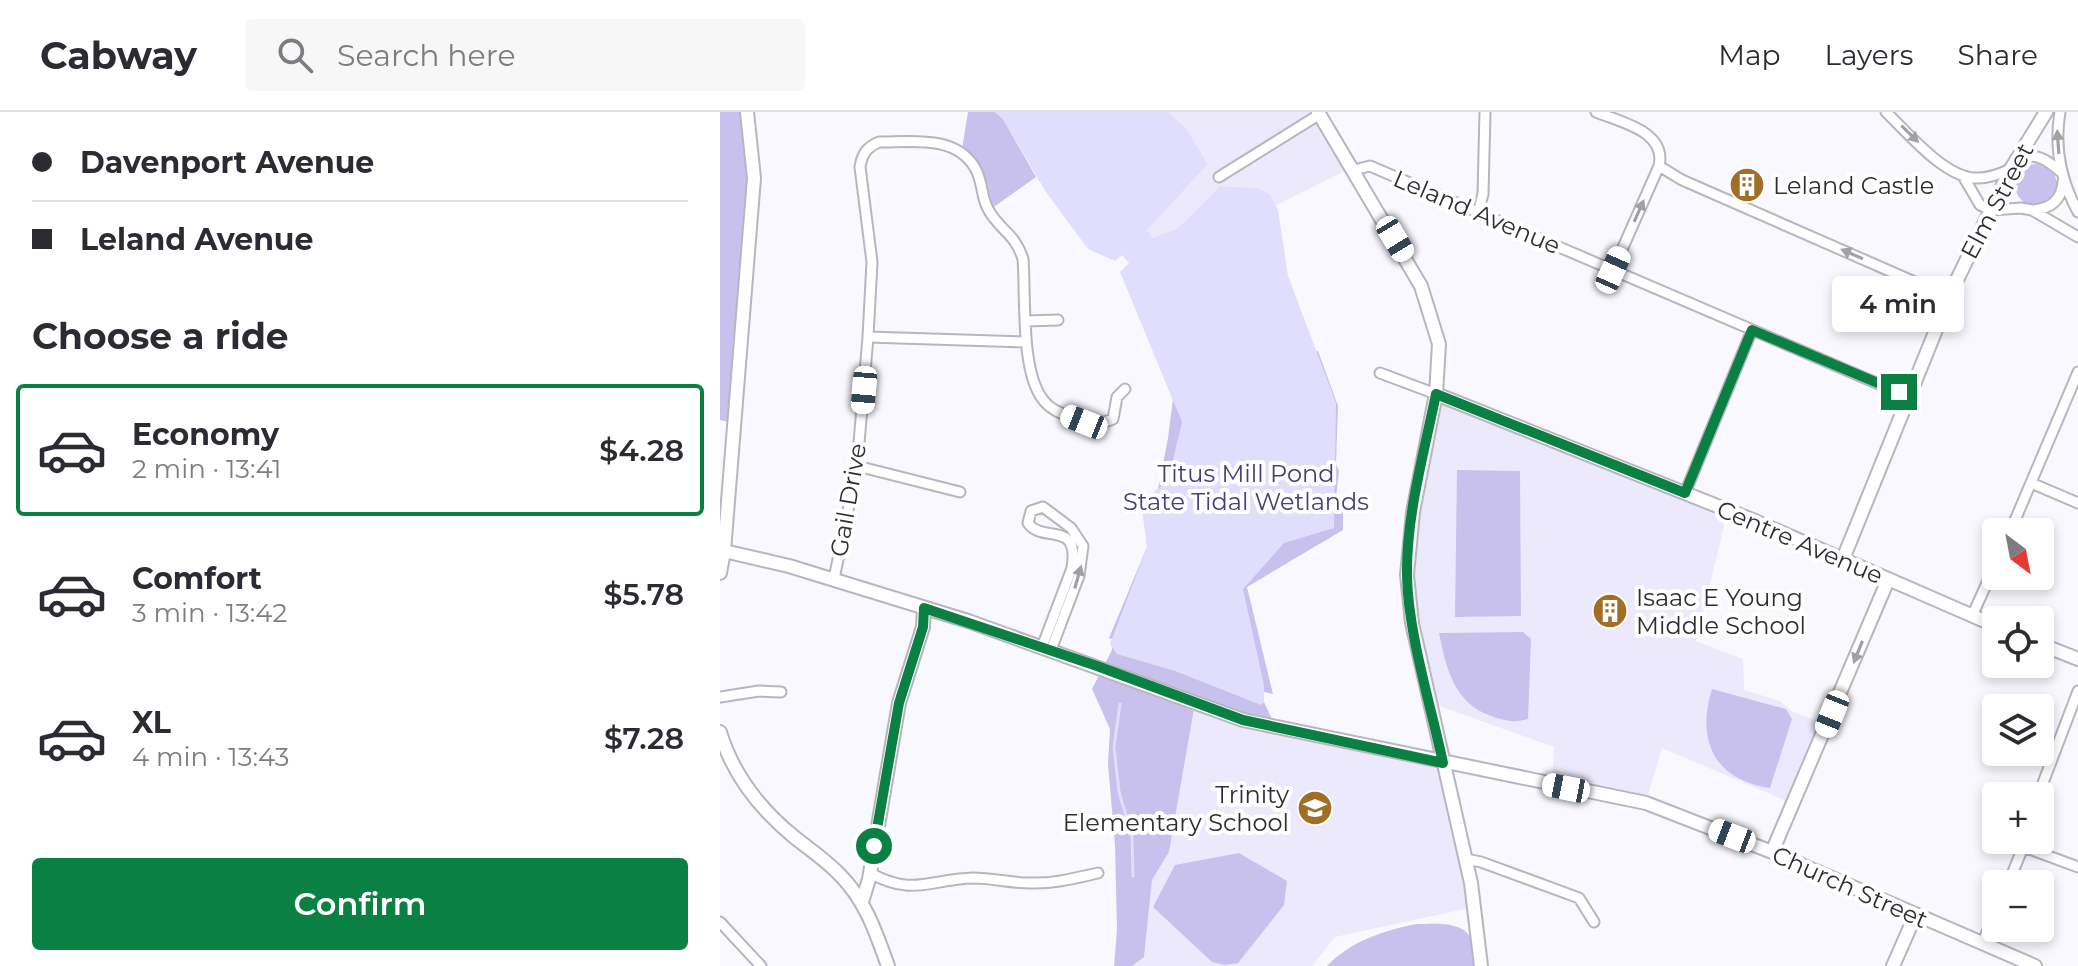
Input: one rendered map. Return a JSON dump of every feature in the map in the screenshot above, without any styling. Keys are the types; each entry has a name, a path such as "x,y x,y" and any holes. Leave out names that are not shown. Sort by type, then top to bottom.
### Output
{"street":[{"path":"720,573 754,178 747,112"},
{"path":"1478,213 1483,194 1485,112"},
{"path":"1596,112 1645,133 1660,150 1659,166 1613,270"},
{"path":"1886,112 1937,160 1963,176 1980,205 1991,210 2042,210 2058,199 2062,192 2057,135 2060,112"},
{"path":"2034,132 2036,112"},
{"name":"Elm Street","path":"1843,559 1949,297 2011,169 2046,112"},
{"path":"1219,177 1319,113 1406,258 1429,306 1439,344 1436,394 1413,512 1407,575 1412,623 1466,859 1481,966"},
{"name":"Gail Drive","path":"834,579 857,466 868,337 872,262 860,167 866,150 879,142 941,144 968,158 976,170 985,204 1019,247 1023,259 1026,342 1033,384 1043,400 1053,409 1098,425 1113,419 1117,397 1125,389"},
{"path":"2018,157 2030,155 2044,158 2062,176 2078,212"},
{"name":"Leland Avenue","path":"1354,170 1370,166 1909,397"},
{"path":"1659,166 1682,180 1949,297"},
{"path":"1963,176 1982,177 2011,169"},
{"path":"2032,210 2078,237"},
{"path":"1026,321 1058,320"},
{"path":"1685,493 1752,330"},
{"path":"868,337 1026,342"},
{"path":"2016,518 2078,372"},
{"name":"Centre Avenue","path":"1380,373 1685,493 1982,620"},
{"path":"857,466 960,492"},
{"path":"2031,483 2078,503"},
{"path":"1043,507 1071,528 1083,546 1079,576 1046,648 1074,556 1065,538 1055,532 1039,532 1028,523 1031,511 1043,507"},
{"name":"Church Street","path":"724,551 834,579 924,608 1046,648 1243,720 1646,803 1772,852 2035,966"},
{"path":"1772,852 1888,580"},
{"path":"1972,616 1984,590"},
{"path":"862,902 870,873 899,703 923,627 924,608"},
{"path":"2054,650 2078,659"},
{"path":"720,697 759,691 781,692"},
{"path":"2043,782 2078,691"},
{"path":"720,732 737,773 752,796 783,828 841,876 862,902 888,966"},
{"path":"2049,854 2078,867"},
{"path":"1466,859 1579,898 1594,922"},
{"path":"870,873 891,883 918,887 970,878 1033,884 1098,873"},
{"path":"1893,966 1915,916"},
{"path":"720,922 761,966"}],"shaded area":[{"path":"995,112 1168,112 1186,128 1208,164 1147,230 1153,238 1178,228 1220,186 1259,188 1270,195 1278,210 1288,276 1336,403 1334,528 1284,543 1243,589 1264,685 1264,702 1261,705 1175,671 1117,654 1110,644 1147,547 1141,502 1168,481 1182,422 1120,272 1129,263 1122,255 1115,261 1088,249 1046,192 1003,119"},
{"path":"1168,112 1315,112 1349,169 1275,206 1270,195 1259,188 1220,186 1178,228 1153,238 1146,230 1208,164 1186,128"},
{"path":"1432,394 1728,510 1696,641 1743,659 1744,690 1780,701 1793,712 1830,726 1798,806 1662,748 1645,805 1552,785 1554,747 1431,703 1408,576"},
{"name":"Trinity Elementary School","path":"1195,702 1444,764 1474,907 1335,937 1312,966 1132,966 1144,957 1152,880 1169,852"}],"green space":[{"path":"720,112 742,112 748,175 731,422 720,420"},
{"path":"968,112 995,112 1003,119 1036,177 991,209 962,149"},
{"path":"2036,164 2051,170 2057,185 2051,200 2036,206 2021,200 2015,185 2021,170"},
{"name":"Titus Mill Pond State Tidal Wetlands","path":"1318,351 1338,406 1336,464 1339,471 1335,507 1343,510 1343,530 1247,587 1273,694 1264,692 1264,702 1276,728 1195,703 1169,852 1152,880 1144,957 1132,966 1114,966 1117,930 1115,845 1108,764 1110,729 1092,689 1112,650 1112,639 1109,638 1147,547 1142,495 1149,496 1158,489 1173,399 1160,368"},
{"path":"1457,470 1520,471 1521,616 1455,617"},
{"path":"1523,632 1531,639 1528,719 1505,720 1478,710 1454,683 1439,633"},
{"path":"1712,689 1786,709 1792,719 1770,788 1735,776 1714,755 1706,725"},
{"path":"1239,853 1287,881 1284,905 1238,963 1225,965 1212,962 1153,907 1175,865"},
{"path":"1416,924 1447,924 1467,933 1474,945 1477,966 1327,966 1346,950 1368,938"}],"waterway":[{"path":"1120,704 1114,747 1119,792 1132,836 1133,876"}],"place":[{"name":"Leland Castle","path":"1747,185"},
{"name":"Isaac E Young Middle School","path":"1610,611"},
{"name":"Trinity Elementary School","path":"1315,808"}],"route":[{"path":"874,846 899,703 923,627 924,608 1097,666 1243,720 1443,763 1412,623 1407,575 1413,512 1436,394 1685,493 1752,330 1899,392"}]}
